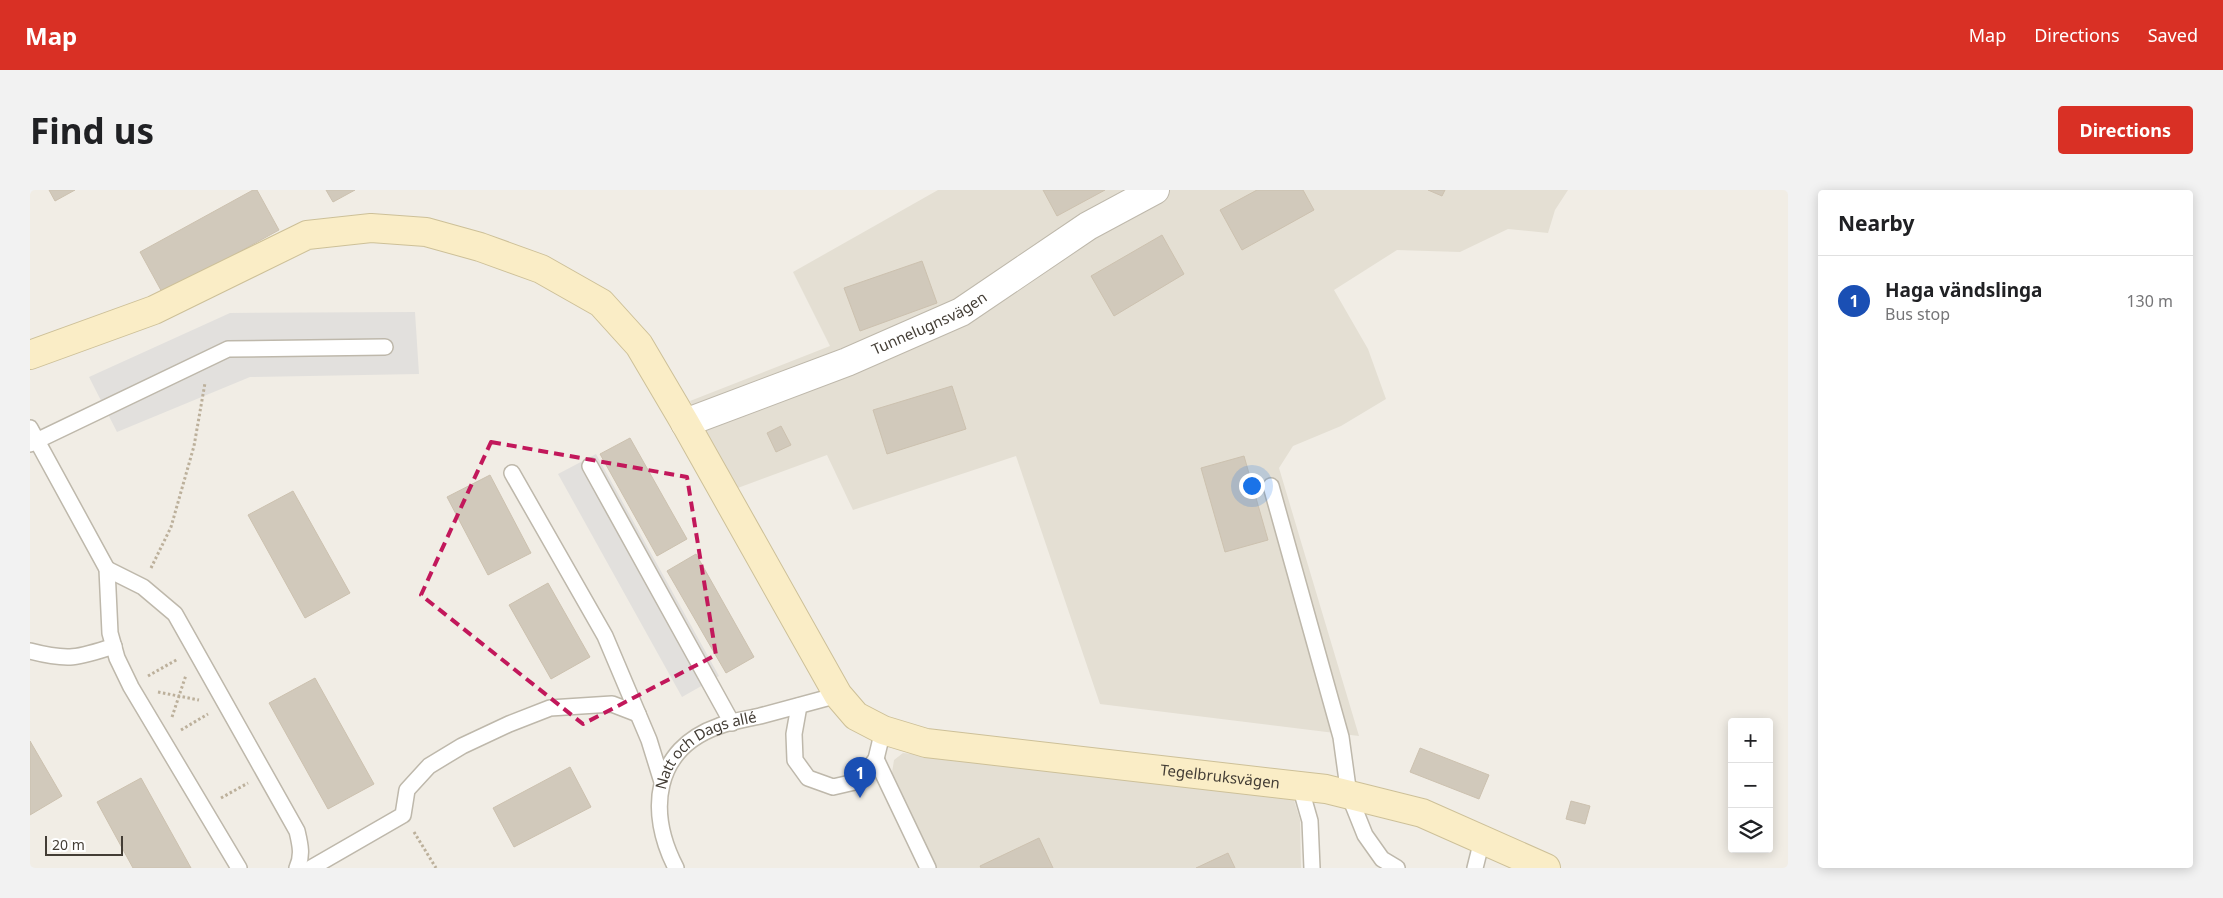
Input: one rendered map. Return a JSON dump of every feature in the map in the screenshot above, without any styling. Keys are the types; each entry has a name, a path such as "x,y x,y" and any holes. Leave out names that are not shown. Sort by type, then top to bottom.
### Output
{"street":[{"name":"Tunnelugnsvägen","path":"684,423 847,362 961,312 1088,226 1155,190"},
{"path":"30,355 154,310 306,235 371,228 426,232 480,247 541,269 601,303 638,345 838,695 856,716 883,730"},
{"name":"Tegelbruksvägen","path":"883,730 926,743 1300,786 1349,795 1422,813 1546,868"}],"lane":[{"path":"239,868 131,687 117,658 110,633 107,569 32,437 228,349 385,347"},
{"path":"590,466 732,723"},
{"path":"512,472 605,636 638,714 662,782"},
{"path":"1271,486 1341,737 1349,795 1366,834 1382,858 1397,868"},
{"path":"107,569 143,586 175,614 297,831 301,847 297,868"},
{"path":"30,652 56,658 80,657 114,646"},
{"name":"Natt och Dags allé","path":"676,868 667,851 658,809 662,782 674,757 695,739 718,726 838,695"},
{"path":"310,868 403,815 407,790 430,766 462,746 509,724 550,708 612,704 638,714"},
{"path":"799,706 794,734 795,760 808,778 833,787 859,781 876,759 883,730"},
{"path":"876,759 928,868"},
{"path":"1300,786 1310,821 1312,868"},
{"path":"1475,868 1482,840"}],"path":[{"path":"143,586 172,527 194,446 209,358"},
{"path":"131,687 195,649"},
{"path":"164,741 195,649"},
{"path":"131,687 226,704"},
{"path":"164,741 226,704"},
{"path":"203,809 264,773"},
{"path":"403,815 436,868"}],"highlighted area":[{"path":"491,442 687,477 716,655 583,724 421,595"}],"shaded area":[{"path":"938,190 1568,190 1555,210 1548,233 1508,229 1460,252 1397,250 1334,290 1368,349 1386,399 1341,426 1293,446 1279,468 1359,736 1100,704 1016,456 853,510 827,455 735,489 690,401 830,346 793,272"},
{"path":"415,312 419,374 250,377 117,432 89,377 230,313"},
{"path":"596,454 719,676 682,697 558,474"},
{"path":"903,753 1260,787 1293,797 1300,820 1301,868 937,868 892,773 894,760"}],"building":[{"path":"49,190 75,190 55,201"},
{"path":"253,190 257,190 279,230 163,294 140,252"},
{"path":"326,190 355,190 333,202"},
{"path":"1043,190 1105,190 1057,216"},
{"path":"1257,190 1303,190 1314,210 1242,250 1220,210"},
{"path":"1428,190 1445,190 1442,196"},
{"path":"1162,235 1184,274 1114,316 1091,276"},
{"path":"922,261 937,303 860,331 844,288"},
{"path":"952,386 966,429 887,454 873,410"},
{"path":"781,426 791,445 776,452 767,433"},
{"path":"630,438 687,539 657,556 600,454"},
{"path":"1244,456 1268,540 1225,552 1201,468"},
{"path":"490,475 531,553 488,575 447,497"},
{"path":"293,491 350,593 305,618 248,515"},
{"path":"696,554 754,657 726,673 667,571"},
{"path":"548,583 590,657 551,679 509,605"},
{"path":"315,678 374,784 328,809 269,703"},
{"path":"30,741 62,796 30,815"},
{"path":"1420,748 1489,775 1479,799 1410,772"},
{"path":"570,767 591,807 514,847 493,808"},
{"path":"141,778 191,868 133,868 97,802"},
{"path":"1571,801 1590,806 1585,824 1566,819"},
{"path":"1039,838 1053,868 981,868 980,866"},
{"path":"1228,853 1235,868 1196,868"}],"place":[{"name":"Haga vändslinga","path":"860,798"}]}
